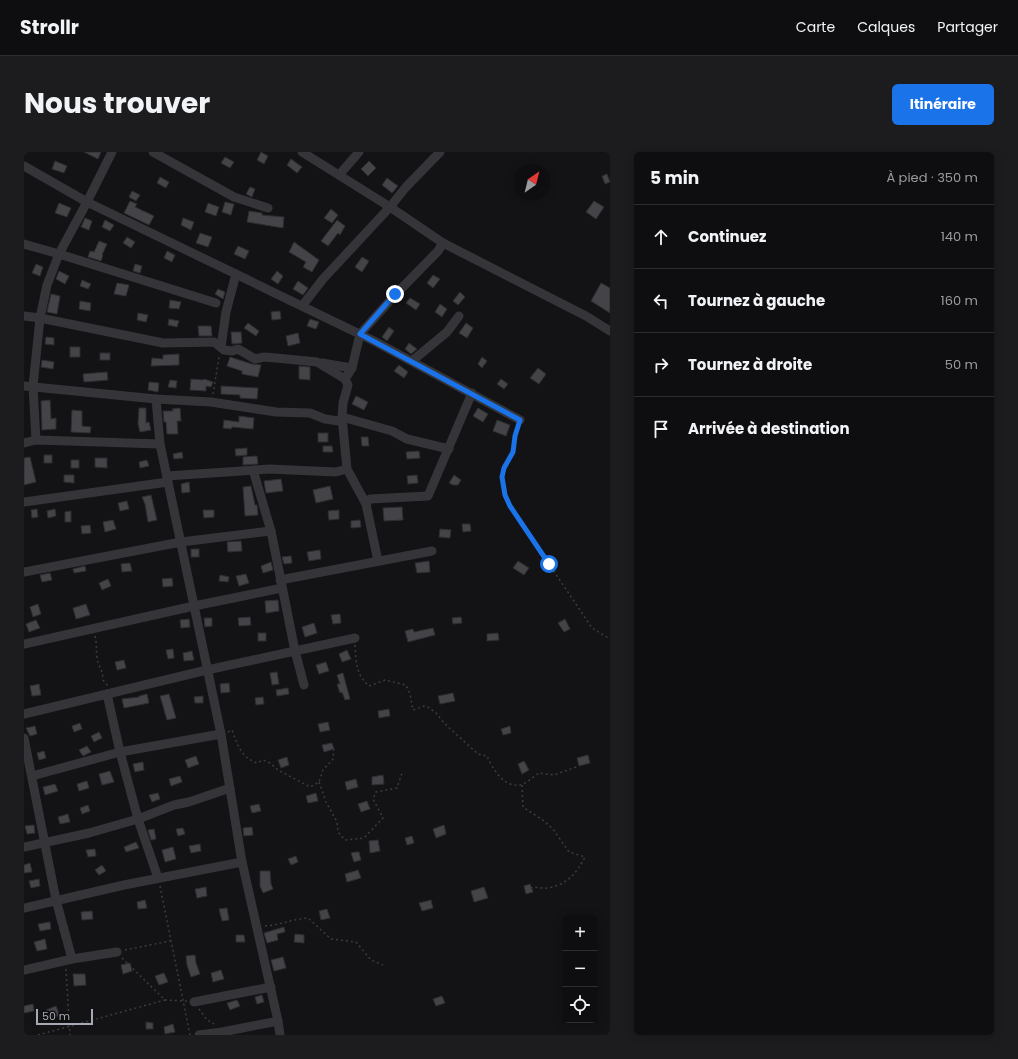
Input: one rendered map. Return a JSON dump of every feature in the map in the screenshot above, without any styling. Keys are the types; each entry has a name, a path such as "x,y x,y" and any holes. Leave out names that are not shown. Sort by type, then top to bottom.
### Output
{"street":[{"path":"36,440 28,386 40,318 48,285 59,254 112,152"},
{"path":"153,152 234,197 268,208"},
{"path":"302,152 390,207 443,243 586,316 610,331"},
{"path":"339,175 359,152"},
{"path":"302,306 323,278 440,152"},
{"path":"24,166 87,202 360,334 520,420"},
{"path":"345,379 352,368 360,334 395,294 438,251 443,243"},
{"path":"24,244 216,303"},
{"path":"221,347 226,312 236,274"},
{"path":"24,316 163,343 214,342 224,350 238,349 255,359 264,357 276,358 317,362 352,368"},
{"path":"412,361 447,332 459,316"},
{"path":"317,362 345,379 348,385 343,404 342,417 347,469 366,504 378,561"},
{"path":"28,386 156,399 211,402 276,412 310,413 325,419 339,421 342,417"},
{"path":"366,504 370,499 428,496 472,393"},
{"path":"156,399 160,444 221,734 242,862 258,926 280,1035"},
{"path":"342,417 392,431 407,439 449,449"},
{"path":"24,443 36,440 160,444"},
{"path":"24,502 168,479 252,470 269,469 336,472 347,469"},
{"path":"252,470 270,531 294,651 304,684"},
{"path":"24,572 181,542 270,531"},
{"path":"24,644 194,606 378,561 432,551"},
{"path":"24,714 207,670 355,638"},
{"path":"110,693 120,752 138,819 158,878"},
{"path":"32,776 120,752 221,734"},
{"path":"24,738 69,960"},
{"path":"24,847 89,833 138,819 174,805 189,802 230,788"},
{"path":"24,908 124,885 242,862"},
{"path":"24,970 69,960 117,952"},
{"path":"194,1002 271,987"},
{"path":"199,1035 225,1032 278,1021"}],"path":[{"path":"211,402 221,347"},
{"path":"520,420 515,436 513,452 504,468 502,477 505,495 510,506 592,628 610,639"},
{"path":"93,628 97,642 97,659 103,673 103,680 110,693"},
{"path":"355,638 357,665 362,680 369,686 385,680 406,685 410,694 413,710 424,706 436,713 478,754 487,756 493,770 512,785 522,785 539,773 554,775 579,766"},
{"path":"221,734 232,730 240,750 249,760 257,763 263,760 270,763 278,770 310,787 319,782"},
{"path":"334,750 333,759 323,770 319,782 326,802 337,822 338,832 345,840 364,838 383,818 374,799 376,792 397,788 402,773"},
{"path":"522,785 523,806 530,813 544,821 553,829 569,852 585,857 579,868 563,884 545,888 532,888"},
{"path":"158,878 190,1035"},
{"path":"258,926 279,925 293,919 308,918 331,939 356,942 371,960 383,965"},
{"path":"117,952 171,940"},
{"path":"117,952 165,1000"},
{"path":"69,960 70,1035"},
{"path":"38,1035 165,1000 194,1002 207,1020 225,1032"}],"building":[{"path":"84,152 101,152 98,159"},
{"path":"261,152 268,156 264,164 257,160"},
{"path":"225,157 234,162 230,168 221,163"},
{"path":"291,159 302,167 297,173 287,165"},
{"path":"55,161 67,166 64,173 52,169"},
{"path":"369,161 376,168 368,176 361,169"},
{"path":"607,174 610,182 605,184 602,176"},
{"path":"160,177 169,182 166,188 157,183"},
{"path":"387,178 398,186 392,193 382,185"},
{"path":"250,187 255,189 252,197 246,194"},
{"path":"132,191 140,195 136,201 129,197"},
{"path":"130,201 137,204 135,207 154,216 149,225 124,213"},
{"path":"594,201 604,207 596,219 586,212"},
{"path":"225,202 234,204 231,215 222,212"},
{"path":"59,203 71,208 67,217 55,213"},
{"path":"208,203 219,207 216,216 205,212"},
{"path":"331,209 338,215 332,223 324,218"},
{"path":"249,211 262,213 262,215 284,217 283,228 247,222"},
{"path":"85,218 92,221 89,230 81,227"},
{"path":"183,218 194,222 191,230 181,225"},
{"path":"105,220 114,225 110,231 102,227"},
{"path":"337,220 345,226 340,235 338,233 328,246 321,241"},
{"path":"200,233 212,237 208,247 196,243"},
{"path":"127,237 135,242 131,248 123,243"},
{"path":"99,241 107,244 101,261 88,257 90,251 94,252"},
{"path":"294,242 319,260 312,272 303,267 306,262 289,252"},
{"path":"238,246 249,251 245,259 234,254"},
{"path":"167,251 175,255 172,262 164,258"},
{"path":"362,257 369,261 362,272 355,267"},
{"path":"36,264 43,267 40,276 32,273"},
{"path":"135,264 142,266 140,273 133,271"},
{"path":"59,271 69,276 65,284 56,279"},
{"path":"277,271 283,276 278,284 271,279"},
{"path":"433,275 440,279 433,288 427,283"},
{"path":"82,280 91,284 88,289 80,286"},
{"path":"298,281 308,288 303,295 293,289"},
{"path":"117,283 129,285 126,296 114,294"},
{"path":"601,283 610,288 610,313 591,301"},
{"path":"218,289 225,292 223,299 215,294"},
{"path":"460,292 465,297 458,305 453,301"},
{"path":"51,294 60,296 57,314 47,312"},
{"path":"410,298 420,304 416,310 406,303"},
{"path":"170,300 181,302 179,309 169,308"},
{"path":"80,301 91,303 90,311 79,309"},
{"path":"440,304 447,309 442,317 435,312"},
{"path":"280,311 281,319 272,320 271,312"},
{"path":"138,313 148,315 146,322 137,320"},
{"path":"169,319 179,321 177,327 168,325"},
{"path":"310,319 319,322 316,329 307,326"},
{"path":"248,323 259,331 256,336 244,328"},
{"path":"466,323 473,328 467,338 459,333"},
{"path":"198,326 211,326 212,336 199,336"},
{"path":"389,327 394,331 387,341 382,337"},
{"path":"231,332 241,332 242,343 232,344"},
{"path":"298,333 300,343 288,346 286,336"},
{"path":"46,337 54,338 54,345 45,344"},
{"path":"409,343 417,349 411,354 405,349"},
{"path":"70,347 80,347 80,357 70,357"},
{"path":"100,353 110,353 110,360 100,360"},
{"path":"179,354 179,365 151,366 152,358 163,359 163,355"},
{"path":"230,357 252,364 261,365 258,377 242,374 242,371 227,366"},
{"path":"482,357 487,361 482,368 478,364"},
{"path":"42,360 54,362 53,369 41,367"},
{"path":"399,365 408,372 404,378 394,371"},
{"path":"299,366 310,367 310,380 299,379"},
{"path":"538,368 546,374 539,384 530,378"},
{"path":"107,372 108,380 84,382 83,374"},
{"path":"191,379 204,379 213,382 211,387 206,386 206,391 190,390"},
{"path":"501,379 508,384 504,389 497,384"},
{"path":"170,380 177,381 176,388 168,387"},
{"path":"149,382 159,383 158,392 148,390"},
{"path":"221,386 258,388 257,399 240,398 240,395 221,394"},
{"path":"356,396 368,402 364,410 352,404"},
{"path":"50,400 51,419 56,418 56,429 42,430 41,401"},
{"path":"139,408 146,408 146,423 149,422 151,430 140,432 138,424"},
{"path":"180,408 181,421 177,421 178,434 167,434 163,411 173,411 172,409"},
{"path":"478,408 488,414 483,422 473,416"},
{"path":"72,410 82,411 82,426 91,427 90,433 71,432"},
{"path":"239,416 254,418 253,429 232,427 231,429 223,428 224,420 239,422"},
{"path":"497,420 510,425 506,436 493,431"},
{"path":"318,433 328,433 328,442 318,442"},
{"path":"361,437 368,437 369,446 362,446"},
{"path":"323,446 332,446 333,452 323,452"},
{"path":"247,448 247,455 236,456 235,449"},
{"path":"419,451 420,458 407,459 406,452"},
{"path":"182,452 183,458 174,459 173,454"},
{"path":"44,455 52,455 52,463 44,463"},
{"path":"257,456 258,464 243,465 243,457"},
{"path":"30,457 36,482 24,485 24,458"},
{"path":"95,458 107,458 107,468 95,467"},
{"path":"71,460 79,460 79,468 71,468"},
{"path":"147,460 149,466 140,468 139,462"},
{"path":"64,475 74,475 74,483 64,482"},
{"path":"417,475 418,483 408,484 407,476"},
{"path":"454,475 461,480 458,485 449,483"},
{"path":"281,479 283,491 266,493 264,481"},
{"path":"189,482 190,492 182,493 181,484"},
{"path":"251,486 255,505 257,505 258,515 245,516 243,487"},
{"path":"330,486 333,499 316,503 313,490"},
{"path":"151,495 157,520 148,522 145,504 142,497"},
{"path":"127,501 129,509 120,511 118,503"},
{"path":"402,507 403,520 384,521 383,508"},
{"path":"37,509 38,517 32,518 31,510"},
{"path":"55,509 56,516 48,518 47,511"},
{"path":"203,510 214,510 214,517 204,518"},
{"path":"339,510 339,519 329,520 328,511"},
{"path":"71,511 71,522 65,522 65,512"},
{"path":"113,520 116,529 105,532 103,522"},
{"path":"360,520 361,527 351,528 351,521"},
{"path":"462,524 470,524 471,531 463,532"},
{"path":"90,525 91,533 82,534 81,526"},
{"path":"440,529 451,530 450,538 439,537"},
{"path":"241,541 242,551 228,552 227,542"},
{"path":"191,549 199,549 199,557 191,557"},
{"path":"320,550 321,559 309,561 307,552"},
{"path":"291,556 292,563 284,564 282,557"},
{"path":"429,561 430,572 417,573 415,563"},
{"path":"518,561 529,568 524,575 513,568"},
{"path":"271,562 273,570 263,573 261,566"},
{"path":"130,563 132,571 122,572 121,564"},
{"path":"85,566 86,571 74,573 73,569"},
{"path":"50,573 52,580 42,582 40,575"},
{"path":"246,574 249,583 239,586 236,576"},
{"path":"220,575 229,577 228,582 219,581"},
{"path":"172,578 173,586 163,587 162,579"},
{"path":"108,579 111,586 102,590 99,583"},
{"path":"278,600 279,611 266,613 265,601"},
{"path":"38,604 41,614 33,617 30,607"},
{"path":"86,604 90,615 76,619 73,608"},
{"path":"340,614 341,623 333,624 331,615"},
{"path":"250,617 251,625 239,626 238,618"},
{"path":"461,617 462,623 453,624 452,618"},
{"path":"204,618 212,618 212,626 205,627"},
{"path":"189,619 190,627 181,628 180,620"},
{"path":"565,619 570,629 564,632 558,623"},
{"path":"36,620 40,628 29,632 26,624"},
{"path":"314,623 317,633 305,637 302,627"},
{"path":"433,628 435,635 408,642 405,631 413,629 414,632"},
{"path":"258,633 266,633 266,641 258,641"},
{"path":"498,633 499,640 487,641 487,634"},
{"path":"173,649 174,658 168,659 166,650"},
{"path":"347,650 351,659 342,662 339,654"},
{"path":"192,651 194,660 184,661 183,653"},
{"path":"124,660 126,668 117,670 115,662"},
{"path":"326,662 329,671 319,674 316,665"},
{"path":"277,672 279,684 272,685 270,673"},
{"path":"343,673 350,699 345,700 342,692 340,693 337,684 340,684 337,675"},
{"path":"229,683 230,692 221,693 220,684"},
{"path":"39,684 41,695 32,696 30,686"},
{"path":"288,688 289,694 277,696 276,690"},
{"path":"453,693 455,701 440,704 438,696"},
{"path":"147,694 149,703 124,708 122,699 139,697"},
{"path":"169,694 176,718 167,720 160,696"},
{"path":"203,696 203,703 195,703 194,697"},
{"path":"263,697 264,704 256,705 255,698"},
{"path":"389,709 390,716 379,718 378,711"},
{"path":"328,722 330,730 320,732 318,724"},
{"path":"80,723 82,729 74,732 72,726"},
{"path":"35,726 37,734 30,736 26,728"},
{"path":"510,726 511,733 503,735 501,729"},
{"path":"99,732 102,738 94,742 91,736"},
{"path":"332,743 334,749 324,752 322,745"},
{"path":"87,746 91,752 83,756 79,750"},
{"path":"44,751 46,758 39,760 37,753"},
{"path":"588,755 590,763 579,766 577,758"},
{"path":"196,756 199,764 188,768 185,760"},
{"path":"287,757 289,765 281,768 278,760"},
{"path":"524,761 529,770 522,774 518,764"},
{"path":"143,762 144,770 135,772 133,764"},
{"path":"110,771 114,782 102,785 99,774"},
{"path":"383,775 384,784 372,785 372,777"},
{"path":"180,776 182,782 171,786 169,779"},
{"path":"356,779 358,787 347,790 345,782"},
{"path":"87,781 89,788 79,791 77,784"},
{"path":"55,784 58,791 45,795 43,787"},
{"path":"158,793 160,799 152,802 149,795"},
{"path":"316,793 318,801 308,803 306,796"},
{"path":"367,801 370,809 361,812 358,804"},
{"path":"259,804 261,811 252,813 250,806"},
{"path":"88,805 90,811 82,814 80,808"},
{"path":"68,814 70,822 60,824 58,817"},
{"path":"34,825 35,833 27,834 25,826"},
{"path":"444,825 446,834 436,838 433,829"},
{"path":"252,827 253,835 244,836 243,828"},
{"path":"183,828 185,834 178,836 176,829"},
{"path":"154,829 156,839 151,840 148,830"},
{"path":"412,836 414,843 407,845 405,838"},
{"path":"378,840 380,851 370,853 369,841"},
{"path":"136,842 139,848 126,852 124,847"},
{"path":"200,844 201,851 191,853 189,846"},
{"path":"173,847 176,859 165,862 162,850"},
{"path":"95,849 96,856 88,857 86,850"},
{"path":"359,852 361,860 354,862 351,853"},
{"path":"296,856 298,862 291,865 288,859"},
{"path":"30,863 32,872 24,873 24,865"},
{"path":"102,865 106,871 99,875 95,870"},
{"path":"358,870 361,878 347,882 345,874"},
{"path":"260,871 270,871 273,889 263,893 260,886"},
{"path":"39,879 40,886 31,888 29,881"},
{"path":"530,884 533,892 526,894 524,886"},
{"path":"206,887 207,896 197,898 195,889"},
{"path":"484,887 488,898 474,902 471,891"},
{"path":"145,900 147,908 138,909 137,902"},
{"path":"431,900 433,908 422,911 419,903"},
{"path":"227,908 229,920 222,921 219,909"},
{"path":"327,909 330,918 321,920 319,911"},
{"path":"92,911 93,919 82,920 81,912"},
{"path":"50,922 51,929 40,931 38,924"},
{"path":"284,927 285,932 277,934 278,940 267,943 264,933"},
{"path":"295,934 304,935 304,943 294,942"},
{"path":"236,935 244,935 245,942 236,942"},
{"path":"45,939 47,949 37,951 34,942"},
{"path":"195,955 200,974 191,977 186,956"},
{"path":"283,957 286,968 274,971 271,960"},
{"path":"130,963 132,971 123,974 121,965"},
{"path":"221,970 224,979 213,982 211,973"},
{"path":"164,973 168,982 159,985 155,976"},
{"path":"73,974 85,974 86,985 74,986"},
{"path":"262,995 264,1002 257,1004 255,997"},
{"path":"442,996 445,1003 436,1006 433,999"},
{"path":"237,1000 240,1006 230,1010 227,1003"},
{"path":"33,1004 34,1011 24,1013 24,1006"},
{"path":"56,1006 60,1016 49,1019 46,1010"},
{"path":"146,1022 153,1023 153,1029 146,1029"},
{"path":"173,1024 175,1032 165,1034 164,1027"}],"route":[{"path":"395,294 360,334 486,400 520,420 515,436 513,452 504,468 502,477 505,495 510,506 549,564"}]}
